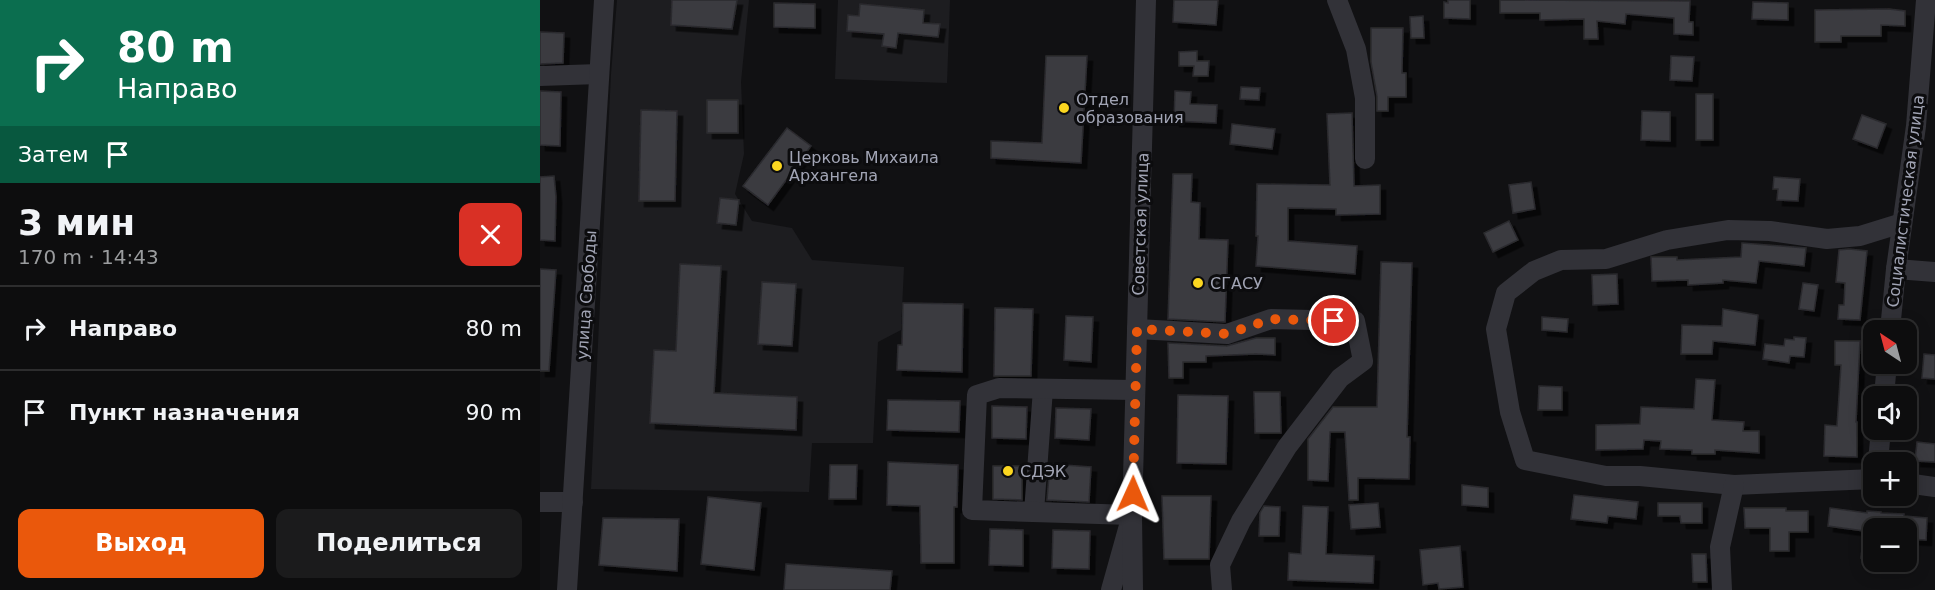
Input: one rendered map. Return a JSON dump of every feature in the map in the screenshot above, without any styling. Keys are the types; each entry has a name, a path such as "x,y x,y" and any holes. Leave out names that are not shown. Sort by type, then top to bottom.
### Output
{"street":[{"name":"улица Свободы","path":"567,590 604,0"},
{"name":"Советская улица","path":"1111,590 1132,515 1146,0"},
{"path":"1337,0 1356,49 1365,98 1365,159"},
{"name":"Социалистическая улица","path":"1891,320 1916,126 1926,0"},
{"path":"540,76 599,74"},
{"path":"1863,479 1734,485 1640,476 1606,476 1525,460 1510,412 1496,329 1506,293 1534,271 1561,260 1606,259 1667,240 1728,230 1770,231 1827,238 1860,236 1902,223"},
{"path":"1896,269 1935,272"},
{"path":"1137,329 1227,334 1271,319 1355,321 1363,361 1340,378 1287,447 1241,521 1220,564 1222,590"},
{"path":"1133,590 1132,515 972,510 977,395 999,388 1135,390"},
{"path":"1034,512 1043,389"},
{"path":"1722,590 1720,547 1734,485"},
{"path":"1917,485 1935,487"},
{"path":"540,502 573,502"}],"shaded area":[{"path":"617,0 749,0 741,82 744,154 735,194 752,221 792,228 812,260 904,267 901,330 878,342 873,443 812,443 809,492 591,489 611,74"},
{"path":"838,0 950,0 947,83 835,79"}],"building":[{"path":"672,0 737,0 732,29 671,25"},
{"path":"1174,0 1218,0 1216,25 1173,22"},
{"path":"1448,0 1470,0 1470,19 1444,18 1444,2 1448,3"},
{"path":"1500,0 1690,1 1689,22 1693,22 1693,35 1674,34 1674,18 1626,14 1625,24 1597,21 1598,39 1584,39 1584,19 1540,20 1540,13 1500,13"},
{"path":"1753,2 1788,3 1788,20 1752,19"},
{"path":"774,3 815,4 815,28 774,27"},
{"path":"860,4 924,10 923,23 940,24 938,37 898,33 896,48 882,46 884,34 847,31 848,15 859,16"},
{"path":"1889,9 1905,11 1905,26 1881,25 1881,36 1841,36 1841,42 1815,42 1815,10"},
{"path":"1423,16 1424,38 1411,38 1410,17"},
{"path":"1371,28 1403,28 1402,73 1406,73 1406,97 1388,97 1388,111 1377,111 1377,96 1371,62"},
{"path":"540,32 564,33 563,63 540,64"},
{"path":"1197,51 1197,61 1209,61 1208,76 1193,76 1194,66 1179,66 1179,52"},
{"name":"Отдел образования","path":"1046,56 1087,56 1081,163 991,158 991,141 1042,143"},
{"path":"1671,56 1694,57 1692,81 1670,80"},
{"path":"1241,87 1260,88 1259,100 1240,99"},
{"path":"540,91 561,92 560,146 540,145"},
{"path":"1175,91 1191,92 1190,104 1217,105 1216,123 1174,121"},
{"path":"1696,94 1713,94 1713,140 1696,140"},
{"path":"707,100 738,100 738,133 707,133"},
{"path":"641,110 677,111 675,201 639,201"},
{"path":"1642,111 1670,112 1670,141 1641,140"},
{"path":"1352,113 1354,186 1380,185 1380,214 1336,215 1336,209 1288,208 1288,241 1357,246 1355,274 1256,266 1257,184 1330,185 1327,114"},
{"path":"1862,115 1886,124 1877,148 1853,139"},
{"path":"1232,124 1275,129 1272,149 1230,144"},
{"name":"Церковь Михаила Архангела","path":"787,128 811,146 768,205 743,186"},
{"name":"СГАСУ","path":"1173,174 1192,174 1191,202 1200,203 1199,239 1228,240 1225,322 1168,319"},
{"path":"554,176 555,241 540,240 540,177"},
{"path":"1774,177 1800,179 1798,201 1777,200 1778,189 1773,189"},
{"path":"1531,182 1535,209 1513,213 1509,185"},
{"path":"720,198 739,200 736,225 717,223"},
{"path":"1509,221 1518,240 1493,252 1484,233"},
{"path":"1742,243 1806,248 1804,266 1759,261 1756,283 1723,280 1723,283 1688,285 1688,280 1652,281 1651,257 1677,257 1677,260 1741,257"},
{"path":"1839,250 1867,251 1860,320 1838,319 1839,305 1844,305 1845,283 1836,282"},
{"path":"1381,262 1412,263 1407,437 1410,437 1409,479 1358,478 1358,500 1349,500 1345,432 1330,432 1328,481 1308,480 1308,439 1333,407 1377,407"},
{"path":"680,264 721,266 714,393 797,397 796,430 650,423 654,350 676,351"},
{"path":"540,269 556,270 549,371 540,371"},
{"path":"1617,274 1618,304 1593,305 1592,275"},
{"path":"762,282 796,284 792,346 758,344"},
{"path":"1803,283 1818,285 1814,311 1799,309"},
{"path":"903,303 963,304 962,372 897,370 898,345 902,345"},
{"path":"995,308 1033,309 1031,376 994,376"},
{"path":"1723,309 1758,315 1755,345 1713,341 1712,354 1681,354 1682,325 1722,326"},
{"path":"1066,316 1093,317 1091,362 1064,360"},
{"path":"1542,317 1568,319 1567,332 1542,330"},
{"path":"1794,337 1806,338 1804,357 1790,356 1789,363 1763,359 1765,344 1784,346 1785,339 1794,340"},
{"path":"1256,338 1275,338 1275,355 1206,356 1206,362 1183,362 1183,378 1169,378 1168,343 1227,346"},
{"path":"1835,341 1860,341 1856,422 1857,457 1824,456 1825,425 1837,426 1841,365 1835,365"},
{"path":"1924,354 1935,355 1935,379 1922,378"},
{"path":"1696,379 1715,380 1712,420 1744,422 1743,431 1759,431 1759,453 1715,450 1715,454 1692,454 1692,450 1660,449 1661,441 1644,440 1643,449 1596,450 1596,425 1640,424 1641,407 1694,409"},
{"path":"1539,386 1562,387 1562,410 1538,410"},
{"path":"1254,392 1280,392 1281,433 1255,433"},
{"path":"1178,395 1228,396 1226,464 1177,463"},
{"path":"888,400 960,401 959,432 887,430"},
{"path":"992,406 1027,407 1026,439 992,438"},
{"path":"1056,408 1091,409 1089,440 1055,438"},
{"path":"1917,442 1935,444 1935,462 1917,461"},
{"path":"888,462 958,465 957,507 954,507 954,563 921,563 920,506 887,505"},
{"path":"1050,464 1091,467 1089,502 1047,500"},
{"path":"830,465 857,465 856,499 829,499"},
{"path":"993,466 1022,466 1022,500 993,499"},
{"path":"1462,485 1488,488 1488,507 1462,505"},
{"path":"1574,495 1638,502 1636,519 1608,516 1607,523 1571,519"},
{"path":"1162,496 1211,496 1209,559 1164,559"},
{"path":"708,497 761,503 754,570 701,564"},
{"path":"1378,503 1380,527 1351,529 1349,505"},
{"path":"1658,503 1702,503 1702,523 1681,523 1680,516 1658,516"},
{"path":"1264,506 1280,507 1279,536 1259,536 1260,513"},
{"path":"1303,506 1328,507 1326,554 1374,556 1373,583 1288,580 1289,553 1301,554"},
{"path":"1744,508 1786,508 1786,511 1808,511 1808,532 1789,532 1789,551 1770,551 1770,528 1745,528"},
{"path":"1830,508 1927,518 1926,540 1917,540 1917,518 1863,518 1863,531 1828,526"},
{"path":"603,518 679,519 677,571 599,565"},
{"path":"990,529 1023,530 1023,566 989,565"},
{"path":"1053,530 1090,531 1089,569 1052,568"},
{"path":"1460,546 1463,587 1439,589 1438,583 1423,585 1420,550"},
{"path":"1692,554 1706,554 1707,582 1693,582"},
{"path":"786,564 892,571 890,590 784,590"}],"place":[{"name":"Отдел образования","path":"1064,108"},
{"name":"Церковь Михаила Архангела","path":"777,166"},
{"name":"СГАСУ","path":"1198,283"},
{"name":"СДЭК","path":"1008,471"}],"route":[{"path":"1133,494 1137,329 1227,334 1271,319 1334,321"}]}
